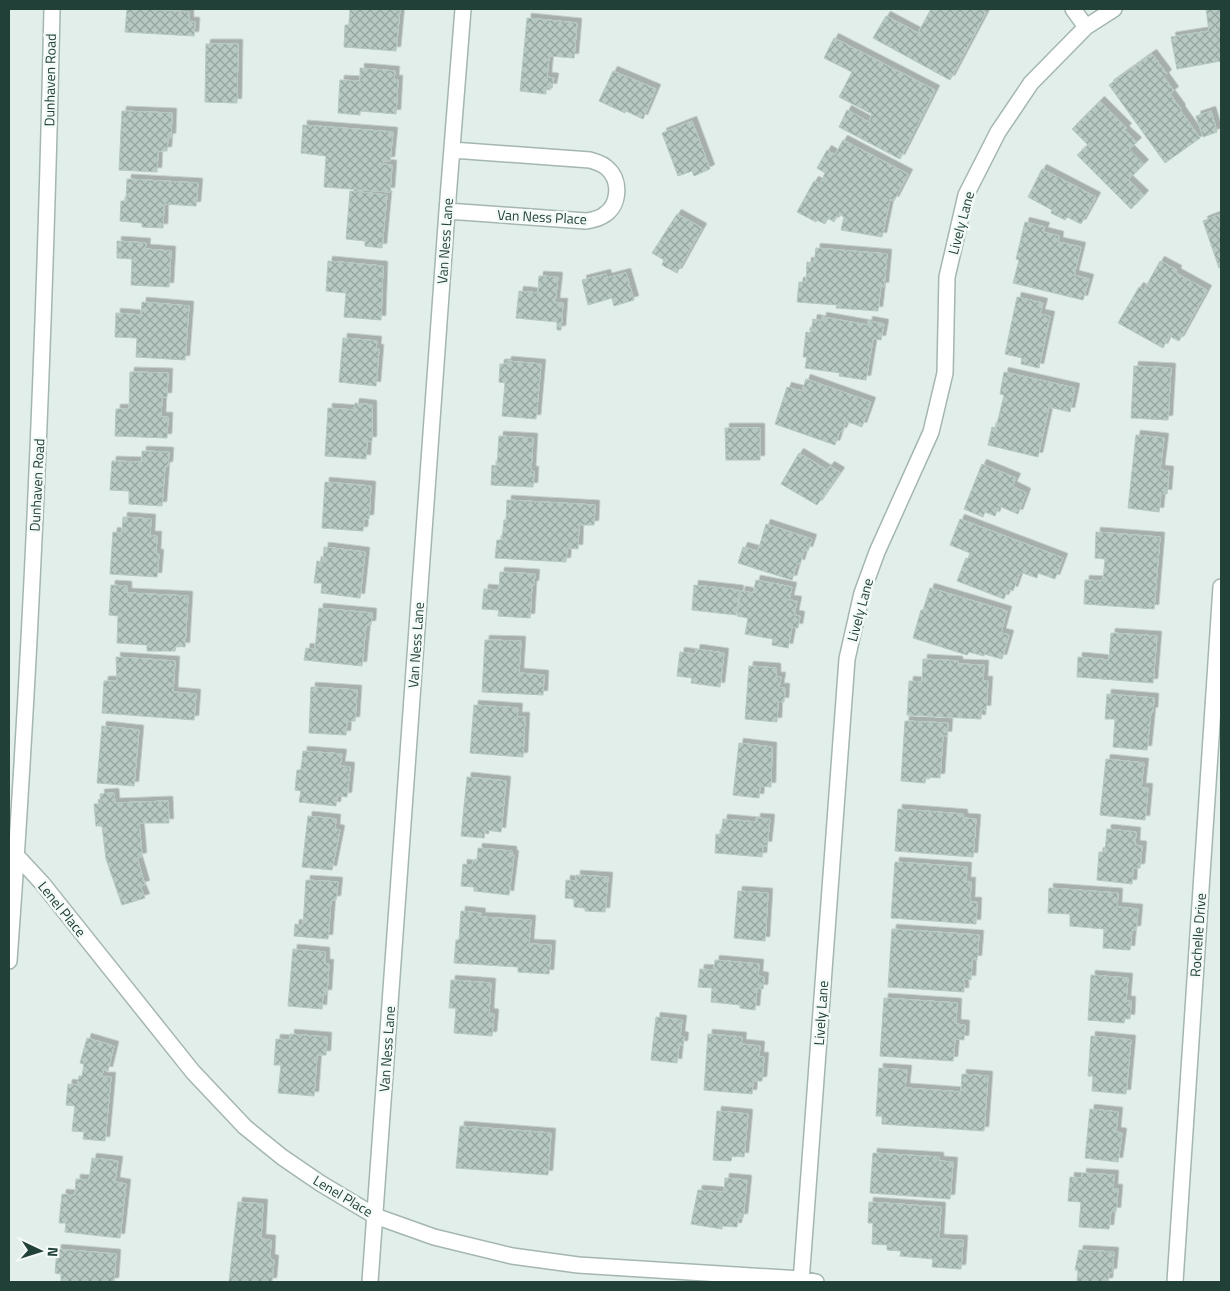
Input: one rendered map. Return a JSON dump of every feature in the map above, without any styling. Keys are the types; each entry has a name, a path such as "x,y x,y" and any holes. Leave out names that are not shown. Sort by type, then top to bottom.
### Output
{"street":[{"name":"Dunhaven Road","path":"9,960 13,852 38,472 52,9"},
{"name":"Van Ness Lane","path":"370,1282 463,9"},
{"path":"1073,9 1086,27"},
{"name":"Lively Lane","path":"806,1281 847,659 862,593 877,552 931,432 945,373 947,277 966,195 998,132 1031,83 1086,27 1114,9"},
{"name":"Van Ness Place","path":"447,211 586,221 596,220 605,215 612,207 616,198 617,187 615,177 608,169 600,163 590,160 452,150"},
{"name":"Rochelle Drive","path":"1175,1282 1221,587"},
{"name":"Lenel Place","path":"13,852 42,884 193,1072 245,1127 282,1157 320,1183 375,1216 434,1237 512,1256 578,1265 806,1281"}],"building":[{"path":"127,9 189,12 189,22 195,22 194,36 125,32"},
{"path":"350,9 400,9 396,51 344,47 345,25 349,25"},
{"path":"931,9 981,9 986,12 950,80 873,38 886,16 918,33"},
{"path":"1206,9 1221,9 1221,61 1177,69 1171,37 1209,31"},
{"path":"527,18 577,23 574,58 549,56 547,77 554,78 552,88 546,87 546,94 520,91"},
{"path":"834,38 935,90 900,159 839,127 847,110 869,122 872,114 839,97 852,72 824,58"},
{"path":"206,44 238,44 237,103 205,102"},
{"path":"1152,54 1167,74 1164,77 1174,91 1170,94 1200,138 1165,163 1109,85"},
{"path":"360,68 395,71 394,80 398,80 396,114 360,111 360,115 338,113 340,80 360,81"},
{"path":"613,71 656,89 643,119 599,101"},
{"path":"1100,101 1127,128 1124,130 1137,142 1129,149 1144,164 1128,180 1144,195 1131,209 1077,155 1088,145 1072,129"},
{"path":"122,111 172,113 171,138 168,137 167,151 158,151 157,172 119,170"},
{"path":"1211,111 1217,132 1203,137 1196,116"},
{"path":"692,121 710,169 694,176 692,171 678,176 662,133"},
{"path":"303,125 393,132 390,161 383,161 383,164 392,165 390,192 324,187 326,156 301,153"},
{"path":"843,140 908,174 894,201 890,199 882,237 841,230 844,217 838,214 834,222 828,218 825,224 817,220 816,222 797,212 814,181 820,184 825,173 817,168 827,150 835,155"},
{"path":"1042,169 1096,197 1081,224 1067,217 1065,220 1051,213 1052,210 1028,197"},
{"path":"127,179 198,183 196,206 164,204 163,228 142,227 142,223 120,221 121,201 126,201"},
{"path":"350,191 387,195 382,248 365,246 365,241 346,239"},
{"path":"677,214 702,228 677,273 662,265 664,260 652,253"},
{"path":"1221,214 1221,267 1219,268 1203,221"},
{"path":"1025,222 1045,227 1043,232 1059,236 1058,242 1081,247 1074,275 1089,279 1083,300 1013,283 1019,260 1016,259"},
{"path":"117,241 146,243 145,249 171,251 169,287 131,285 132,259 117,258"},
{"path":"816,248 887,254 884,287 881,286 878,311 836,308 837,305 797,302 799,282 806,282 807,262 814,263"},
{"path":"328,261 383,266 381,320 344,317 346,293 326,291"},
{"path":"1160,261 1177,270 1176,273 1207,290 1179,341 1169,336 1163,348 1118,323 1139,287 1144,290"},
{"path":"626,273 634,300 614,306 612,298 588,305 582,280 606,274 607,278"},
{"path":"539,276 558,277 555,303 563,303 561,330 557,330 557,322 516,318 519,291 538,293"},
{"path":"1017,297 1043,303 1040,314 1050,316 1039,368 1021,364 1022,358 1005,354"},
{"path":"142,302 189,306 185,360 136,357 137,338 115,337 116,313 141,315"},
{"path":"822,317 868,325 868,321 884,324 881,340 873,339 866,380 839,376 840,373 805,368 807,357 803,357 806,332 811,333 813,319 822,321"},
{"path":"343,338 377,341 376,349 379,349 376,386 339,382"},
{"path":"507,361 541,364 536,419 502,416 505,383 499,382 500,364 507,364"},
{"path":"1134,366 1171,368 1168,420 1131,418"},
{"path":"130,372 168,373 167,397 162,397 161,417 168,417 167,438 115,436 116,409 129,409"},
{"path":"1004,372 1075,388 1070,412 1049,407 1038,457 988,445 992,427 996,428 1004,395 1000,394"},
{"path":"806,379 871,402 862,427 846,421 835,445 775,424 787,387 802,391"},
{"path":"355,403 372,405 372,441 367,441 366,459 325,456 328,408 354,410"},
{"path":"725,428 760,428 760,460 726,460"},
{"path":"1136,435 1164,438 1160,470 1169,471 1167,494 1161,493 1159,512 1128,508"},
{"path":"499,436 533,438 531,471 534,471 533,487 491,485 492,465 497,466"},
{"path":"142,451 169,452 168,466 165,466 162,506 129,504 129,491 110,490 112,461 142,462"},
{"path":"799,453 827,470 830,466 840,472 817,505 781,484"},
{"path":"982,464 1016,478 1012,486 1026,493 1018,514 999,506 995,516 985,512 983,517 964,509"},
{"path":"325,482 371,486 369,519 364,519 363,531 322,528"},
{"path":"507,500 595,505 594,525 579,525 578,549 567,548 566,562 495,558 497,540 502,540"},
{"path":"123,517 151,519 150,536 157,536 156,554 159,554 157,577 110,574 113,532 122,533"},
{"path":"960,519 1063,558 1055,579 1038,573 1037,578 1020,572 1013,591 1008,589 1004,599 957,581 966,558 968,559 970,553 950,545"},
{"path":"766,524 812,539 808,551 804,550 800,564 797,563 792,580 738,563 743,547 758,551"},
{"path":"1096,532 1160,537 1154,609 1084,604 1085,580 1103,581 1105,559 1095,558"},
{"path":"324,547 365,552 360,598 321,593 322,583 314,583 317,561 323,562"},
{"path":"500,572 535,574 534,585 532,585 530,618 498,616 499,610 482,609 484,589 499,590"},
{"path":"756,580 792,587 789,600 797,601 794,615 800,616 798,628 792,627 788,648 772,645 773,639 745,634 748,618 737,616 741,591 753,593"},
{"path":"111,585 127,586 127,593 188,596 185,647 176,646 175,651 147,651 147,645 117,643 118,616 109,615"},
{"path":"694,585 739,590 736,615 692,610"},
{"path":"930,588 1007,611 1001,633 1009,635 1002,659 969,652 967,655 913,638"},
{"path":"319,608 372,613 371,625 366,625 362,666 304,660 306,648 315,649"},
{"path":"1111,633 1157,636 1153,683 1077,677 1078,657 1109,660"},
{"path":"485,640 521,641 519,673 544,675 543,695 482,692"},
{"path":"696,649 724,653 720,687 691,683 692,678 677,676 680,652 695,654"},
{"path":"116,657 175,661 173,692 196,694 194,720 102,713 104,681 117,681"},
{"path":"923,659 958,661 958,664 984,665 983,681 988,681 986,710 981,709 981,719 907,715 909,681 922,682"},
{"path":"749,666 776,668 776,677 781,677 779,688 785,688 784,702 778,701 777,722 745,719"},
{"path":"311,687 357,690 355,721 347,721 346,735 309,733"},
{"path":"1107,694 1154,698 1147,750 1113,747 1115,719 1105,719"},
{"path":"474,705 518,708 517,717 525,717 523,757 470,753"},
{"path":"905,721 948,723 947,736 943,735 940,778 926,777 925,783 901,781"},
{"path":"102,726 139,730 134,786 97,783"},
{"path":"739,743 772,747 771,787 760,786 759,798 733,795"},
{"path":"303,751 342,754 340,766 350,767 347,797 337,796 336,806 299,802 301,791 295,790 297,770 301,770"},
{"path":"1106,759 1144,763 1141,788 1148,788 1145,820 1100,815"},
{"path":"467,777 506,781 501,832 485,830 484,838 461,836"},
{"path":"114,793 115,803 168,801 169,823 139,823 142,857 137,858 145,885 140,886 145,898 122,905 106,859 102,826 96,826 94,804 101,804 100,794"},
{"path":"898,809 963,814 963,818 976,819 973,857 895,851"},
{"path":"308,816 336,819 335,829 340,830 332,870 302,867"},
{"path":"756,818 770,819 767,846 763,845 762,857 715,853 716,834 721,835 723,819 756,822"},
{"path":"1107,829 1136,832 1135,845 1142,846 1140,868 1133,868 1132,884 1097,880 1099,852 1105,852"},
{"path":"478,848 512,851 512,855 514,855 509,895 474,891 474,887 461,886 463,864 472,865 473,860 477,861"},
{"path":"895,862 967,867 966,882 971,882 970,902 977,902 976,924 891,918"},
{"path":"576,875 608,877 605,912 585,911 585,908 574,907 574,899 565,898 566,880 576,881"},
{"path":"306,880 338,882 336,900 331,900 328,939 294,936 295,924 303,925"},
{"path":"1049,888 1118,893 1117,907 1138,909 1136,930 1132,930 1130,950 1103,948 1104,929 1070,926 1070,914 1048,913"},
{"path":"738,891 768,893 765,941 734,938"},
{"path":"461,911 481,913 480,917 531,920 529,944 551,945 549,974 518,972 518,967 454,963 456,940 459,940"},
{"path":"892,929 979,935 977,960 972,959 971,980 964,979 964,992 888,987"},
{"path":"293,949 325,952 325,964 329,964 327,994 323,994 322,1009 288,1006"},
{"path":"715,960 759,964 758,976 764,977 763,989 757,988 755,1010 740,1008 740,1005 711,1002 712,988 698,987 700,969 714,970"},
{"path":"1091,975 1128,978 1126,1001 1131,1001 1130,1019 1125,1018 1124,1023 1088,1020"},
{"path":"451,980 491,983 489,1013 494,1014 492,1036 454,1033 456,1008 449,1008"},
{"path":"884,998 957,1003 956,1024 965,1025 964,1040 955,1039 953,1061 880,1056"},
{"path":"656,1017 682,1020 680,1036 684,1037 683,1045 679,1045 677,1063 651,1060"},
{"path":"290,1034 327,1037 326,1055 317,1055 314,1096 278,1093 281,1065 274,1065 276,1039 290,1040"},
{"path":"708,1034 742,1037 741,1044 760,1046 759,1057 764,1057 762,1081 753,1081 752,1094 704,1090"},
{"path":"1091,1036 1131,1040 1126,1094 1092,1091 1093,1076 1088,1076"},
{"path":"87,1038 114,1046 108,1071 103,1070 102,1077 111,1077 105,1141 83,1139 84,1132 72,1131 75,1106 66,1105 68,1084 78,1085 79,1076 82,1076 84,1064 80,1063"},
{"path":"879,1068 907,1070 905,1088 961,1092 962,1074 988,1076 984,1131 882,1124 882,1116 876,1116"},
{"path":"1090,1109 1118,1112 1116,1132 1122,1133 1118,1162 1085,1158"},
{"path":"717,1111 748,1114 744,1157 732,1156 731,1161 713,1160"},
{"path":"460,1126 551,1133 548,1175 456,1168"},
{"path":"873,1153 939,1157 939,1161 953,1162 950,1199 870,1193"},
{"path":"92,1158 118,1161 115,1182 126,1184 120,1238 65,1232 66,1223 59,1223 62,1194 75,1195 76,1179 89,1180"},
{"path":"1082,1173 1114,1175 1113,1189 1118,1189 1116,1212 1111,1211 1109,1229 1079,1227 1081,1202 1068,1201 1070,1177 1082,1178"},
{"path":"725,1178 747,1180 743,1218 738,1218 737,1227 722,1226 722,1229 691,1224 698,1190 724,1192"},
{"path":"238,1202 263,1204 261,1239 271,1240 270,1259 274,1260 272,1282 229,1282"},
{"path":"869,1202 941,1207 939,1239 963,1240 961,1269 932,1267 933,1259 900,1256 901,1251 887,1250 887,1245 872,1244 873,1223 868,1223"},
{"path":"57,1249 116,1254 114,1282 61,1282 61,1274 55,1273"},
{"path":"1079,1250 1114,1252 1112,1273 1109,1272 1108,1282 1077,1282 1078,1270 1075,1270"}]}
